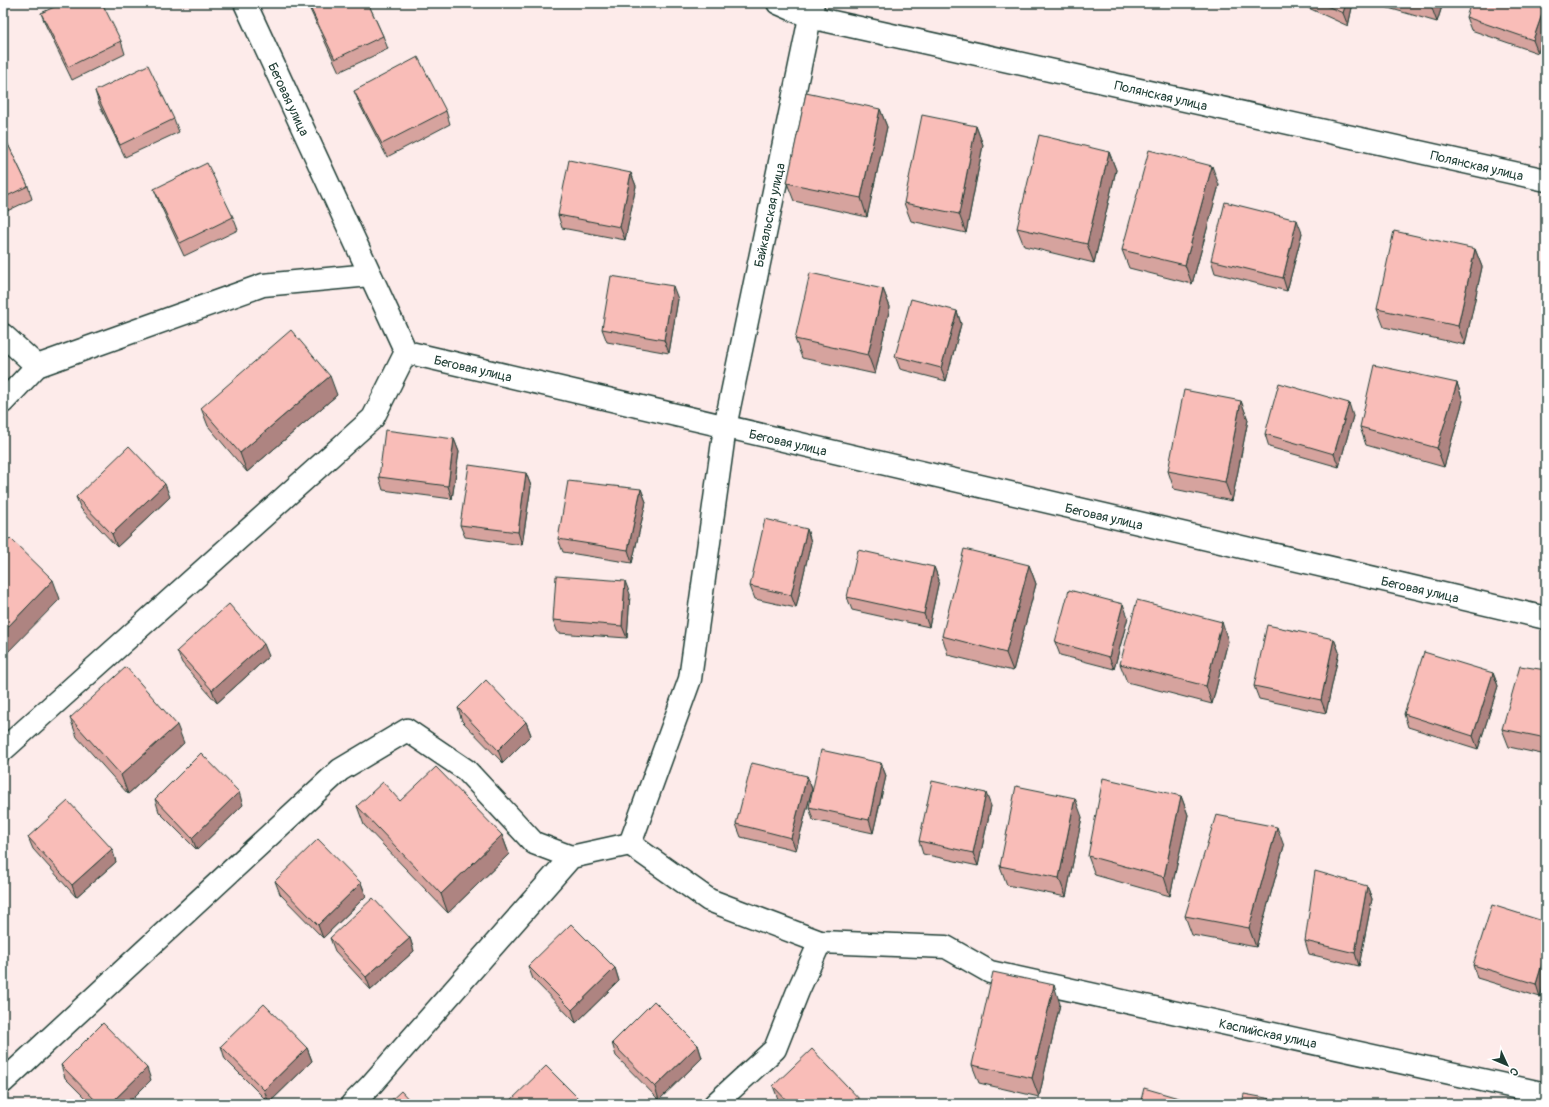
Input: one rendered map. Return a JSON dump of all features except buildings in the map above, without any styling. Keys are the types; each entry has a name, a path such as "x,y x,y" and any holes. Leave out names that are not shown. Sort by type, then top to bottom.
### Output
{"street":[{"name":"Беговая улица","path":"245,3 406,352 1546,618"},
{"name":"Полянская улица","path":"778,3 1546,180"},
{"name":"Байкальская улица","path":"630,844 690,679 724,427 811,10"},
{"path":"3,402 37,366 263,285 370,275"},
{"path":"3,335 37,366"},
{"path":"3,750 373,418 406,352"},
{"path":"3,1082 340,770 407,730 466,770 534,843 571,857 630,844"},
{"name":"Каспийская улица","path":"630,844 708,900 820,942 946,947 990,972 1546,1094"},
{"path":"352,1104 372,1085 571,857"},
{"path":"715,1104 775,1049 798,991 820,942"}]}
